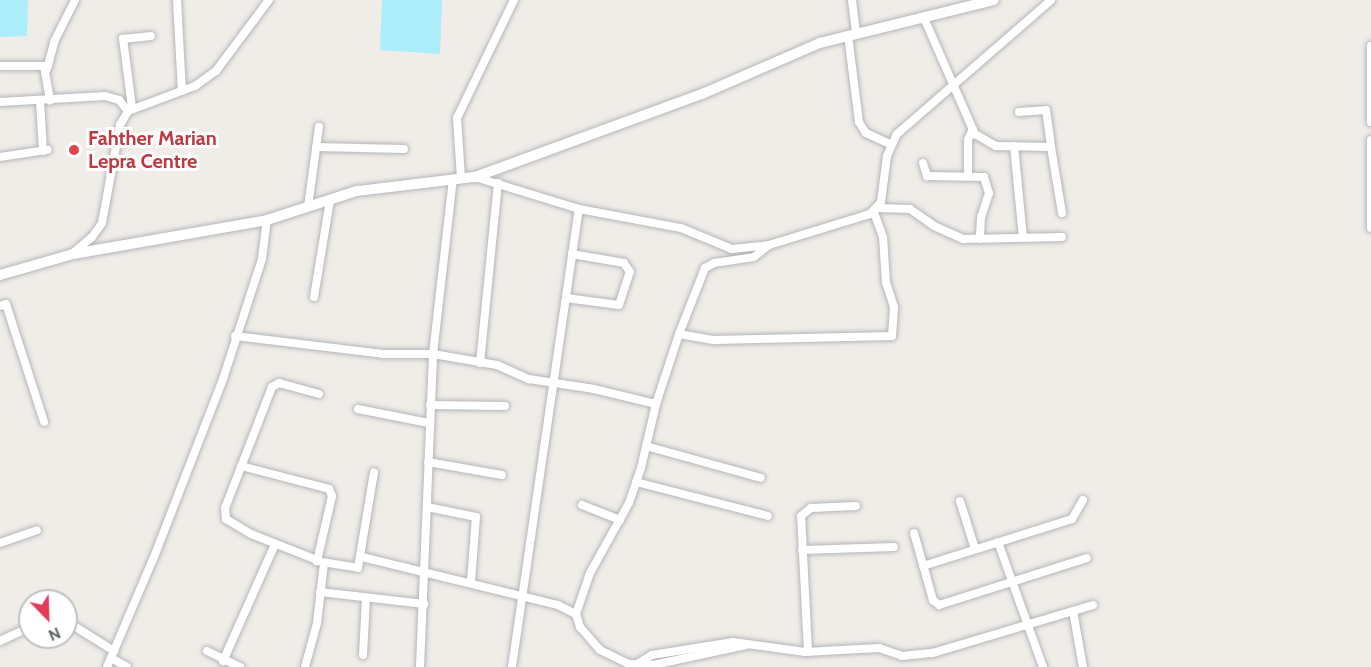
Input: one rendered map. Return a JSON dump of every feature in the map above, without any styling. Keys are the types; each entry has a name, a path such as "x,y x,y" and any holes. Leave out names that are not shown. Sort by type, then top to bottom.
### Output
{"street":[{"path":"50,100 47,69 54,42 75,0"},
{"path":"177,0 182,91"},
{"path":"130,109 182,91 216,71 269,0"},
{"path":"420,667 433,354 457,179 457,118 514,0"},
{"path":"852,0 852,34 859,122 866,133 890,144"},
{"path":"0,275 73,254 267,220 357,191 475,177 702,94 820,43 994,0"},
{"path":"680,334 714,340 889,338 893,333 894,307 886,283 883,237 876,210 890,144 906,124 1051,0"},
{"path":"924,18 973,129 984,142 1051,147"},
{"path":"73,254 92,237 102,222 120,125 130,109 123,39 151,36"},
{"path":"1371,46 1371,122"},
{"path":"0,66 40,65 47,69"},
{"path":"0,102 105,96 118,100 130,109"},
{"path":"0,157 45,151 39,101"},
{"path":"1019,112 1046,110 1062,213"},
{"path":"308,207 319,127"},
{"path":"968,174 968,140 973,129"},
{"path":"1371,140 1371,228"},
{"path":"1014,146 1023,237"},
{"path":"316,147 404,149"},
{"path":"923,163 927,176 968,174 980,175 987,181 988,198 981,217 980,239"},
{"path":"475,177 579,209 681,228 732,249 769,245 876,210 910,209 953,236 980,239 1062,237"},
{"path":"480,363 498,183"},
{"path":"314,297 330,200"},
{"path":"512,667 579,209"},
{"path":"107,667 154,557 235,336 262,259 267,220"},
{"path":"769,245 754,257 714,263 705,268 656,405 636,482 620,520 590,573 576,614 580,627 600,650 628,665 639,663 652,655 733,642 808,652 879,648 902,656 951,649 1093,605"},
{"path":"566,298 620,305 630,272 624,264 572,254"},
{"path":"0,306 6,304 44,422"},
{"path":"235,336 383,354 433,354 480,363 529,378 656,405"},
{"path":"319,394 275,384 241,466 225,516 251,534 320,562 357,568 362,557 374,472"},
{"path":"430,405 505,406"},
{"path":"358,409 429,423"},
{"path":"646,446 760,478"},
{"path":"428,462 502,475"},
{"path":"241,466 329,489 332,496 320,562 317,623 305,667"},
{"path":"636,482 768,516"},
{"path":"923,566 1072,519 1083,500"},
{"path":"960,501 975,549"},
{"path":"582,505 620,520"},
{"path":"808,652 802,550 803,511 856,506"},
{"path":"427,507 478,520 471,582"},
{"path":"0,543 37,530"},
{"path":"914,533 933,600 939,605 1087,558"},
{"path":"998,542 1043,667"},
{"path":"223,661 275,544"},
{"path":"802,550 894,547"},
{"path":"362,557 425,574 523,594 576,614"},
{"path":"320,592 424,604"},
{"path":"363,655 366,598"},
{"path":"1073,611 1083,667"},
{"path":"78,630 127,667"},
{"path":"0,640 18,632"},
{"path":"207,651 223,661 240,667"},
{"path":"900,667 902,656"}],"water":[{"path":"0,0 28,0 27,36 0,37"},
{"path":"382,0 442,0 440,54 380,50"}],"place":[{"name":"Fahther Marian Lepra Centre","path":"74,150"}]}
